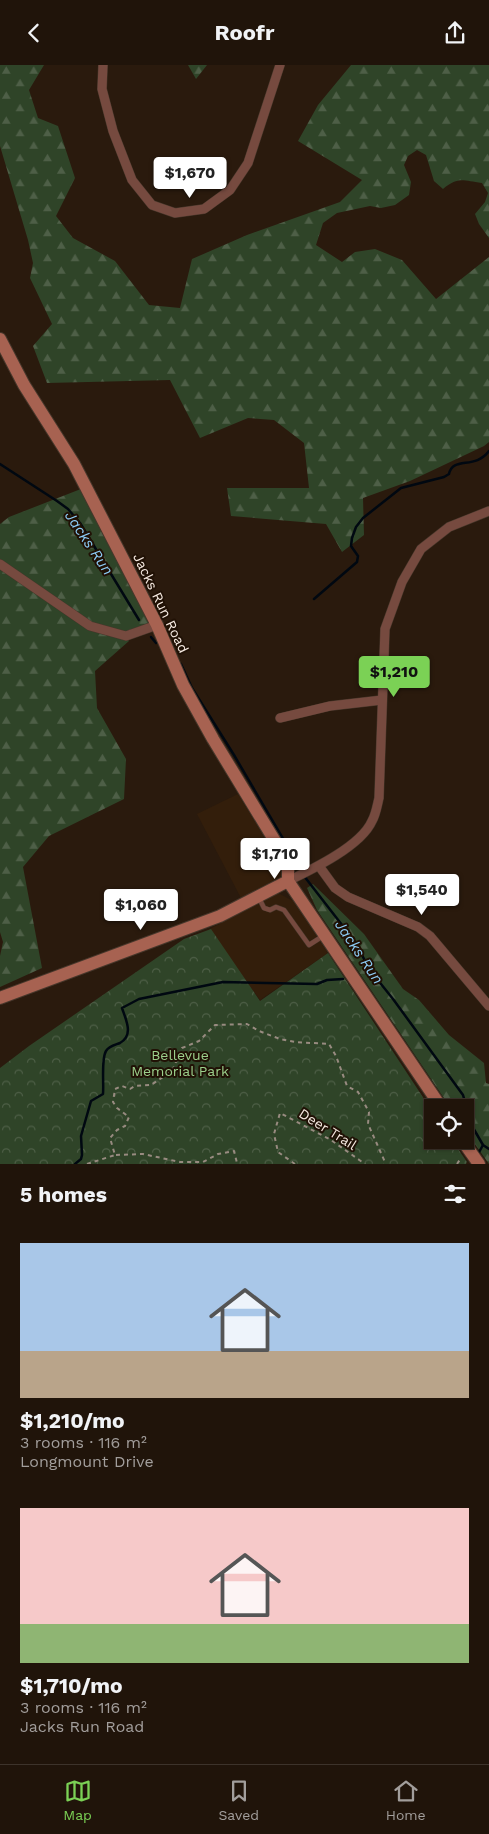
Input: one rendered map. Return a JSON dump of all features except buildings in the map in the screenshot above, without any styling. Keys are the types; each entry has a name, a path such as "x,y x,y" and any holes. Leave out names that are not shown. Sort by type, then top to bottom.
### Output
{"street":[{"path":"103,65 102,89 113,131 132,180 152,205 175,213 204,209 230,190 248,163 280,65"},
{"name":"Jacks Run Road","path":"0,339 24,385 74,464 157,625 182,685 281,851 288,870 298,876 324,935 436,1099"},
{"path":"0,998 220,916 319,866 358,839 372,822 379,798 386,629 402,582 421,549 449,527 489,511"},
{"path":"0,564 90,626 126,636 157,625"},
{"path":"280,718 330,706 382,700"},
{"path":"319,866 335,888 348,897 418,927 430,936 489,1006"},
{"path":"468,1149 478,1164"}],"lane":[{"path":"258,897 264,908 270,910 276,907 284,910 309,945 324,935"}],"path":[{"path":"115,1155 110,1139 117,1130 125,1126 129,1117 117,1108 113,1102 115,1089 122,1086 130,1089 152,1085 162,1079 172,1071 182,1048 199,1041 215,1025 247,1024 280,1039 329,1044 336,1056 347,1086 358,1092 369,1112 368,1123 375,1136 385,1162 384,1164"},
{"name":"Deer Trail","path":"295,1164 278,1152 274,1133 280,1113 331,1140 365,1164"},
{"path":"87,1164 115,1155 143,1155 180,1162 203,1162 218,1154 234,1151 238,1163 236,1164"}],"shaded area":[{"path":"238,794 283,868 282,876 241,898 197,814"},
{"path":"278,893 293,901 328,953 260,1000 210,930 206,931"}],"green space":[{"path":"0,65 44,65 29,90 38,118 58,126 75,178 56,216 73,238 115,261 149,305 180,308 192,259 247,235 340,202 362,180 298,141 318,105 351,65 489,65 489,238 479,224 475,214 485,202 488,193 482,183 457,181 443,189 434,181 426,155 417,150 408,156 404,165 411,182 409,195 395,205 381,208 370,206 337,213 323,223 316,245 342,262 355,252 375,249 402,260 436,299 489,257 489,442 410,481 363,498 364,535 342,552 326,524 231,516 227,488 309,488 304,443 274,420 248,418 200,438 170,380 47,383 33,346 52,324 30,278 33,263 28,240 0,146"},
{"path":"188,65 207,65 196,79"},
{"path":"86,487 157,625 126,636 129,641 95,671 97,708 126,759 124,799 49,836 23,867 42,968 0,987 0,956 3,942 0,932 0,524 9,517"},
{"path":"313,884 364,934 403,989 419,1000 449,1035 484,1063 486,1083 489,1084 489,1164 474,1143 474,1099 445,1099 317,910 307,888"},
{"name":"Bellevue Memorial Park","path":"211,929 260,1001 328,953 424,1099 424,1149 458,1149 467,1162 466,1164 0,1164 0,1068 184,939"}],"waterway":[{"path":"314,599 357,562 358,556 351,546 352,538 356,527 363,518 401,488 444,477 449,474 455,465 477,460 489,451"},
{"name":"Jacks Run","path":"0,464 68,509 80,523 139,620"},
{"name":"Jacks Run","path":"151,637 156,643"},
{"name":"Jacks Run","path":"181,664 192,688 302,871"},
{"name":"Jacks Run","path":"304,876 356,943 369,969 463,1095 472,1126 483,1145 489,1149"},
{"path":"75,1164 81,1159 81,1136 91,1101 103,1094 104,1055 109,1048 120,1043 127,1036 128,1027 122,1008 139,999 223,982 317,984 327,980 343,979"},
{"path":"478,1154 483,1145"}]}
